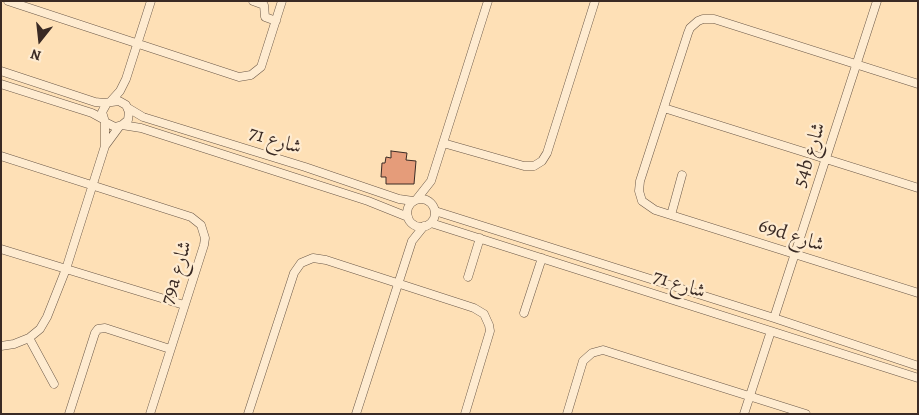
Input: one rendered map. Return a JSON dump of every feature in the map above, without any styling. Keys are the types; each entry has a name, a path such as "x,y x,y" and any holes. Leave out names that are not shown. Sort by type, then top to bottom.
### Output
{"street":[{"path":"8,1 233,76 245,77 256,72 264,62 282,1"},
{"path":"105,146 103,108 120,91 126,79 151,1"},
{"path":"253,1 264,5 266,17 276,21"},
{"path":"412,241 408,210 431,181 488,1"},
{"path":"443,143 524,166 534,166 542,161 547,153 594,1"},
{"name":"54b شارع","path":"774,318 877,1"},
{"path":"918,84 714,19 703,19 690,28 664,108 918,188"},
{"path":"1,71 95,102 119,101 127,107"},
{"path":"1,346 14,344 29,338 40,329 50,310 66,268 105,146 120,126 128,120 126,79"},
{"path":"1,84 92,113 111,126 120,126"},
{"name":"شارع 71","path":"127,107 143,117 314,170 399,199 415,201"},
{"name":"69d شارع","path":"664,108 639,186 642,201 655,210 918,294"},
{"name":"شارع 71","path":"120,126 140,128 368,201 409,218"},
{"name":"79a شارع","path":"1,156 191,217 201,225 205,238 204,244 150,414"},
{"path":"670,215 682,175"},
{"path":"356,414 412,241 434,217 431,181"},
{"path":"415,201 423,199 434,207"},
{"name":"شارع 71","path":"434,207 918,366"},
{"path":"409,218 414,225 427,225"},
{"name":"شارع 71","path":"427,225 480,238 918,378"},
{"path":"468,277 480,238"},
{"path":"1,248 184,306"},
{"path":"524,313 542,258"},
{"path":"248,414 294,273 301,263 307,260 320,259 474,308 484,314 490,325 489,337 465,414"},
{"path":"69,414 95,333 98,329 105,328 170,349"},
{"path":"744,414 771,331"},
{"path":"29,338 54,384"},
{"path":"567,414 583,361 592,353 603,350 806,414"}],"building":[{"path":"391,151 407,153 406,160 416,161 414,184 386,184 386,177 381,177 382,163 385,163 386,157 391,158"}]}
